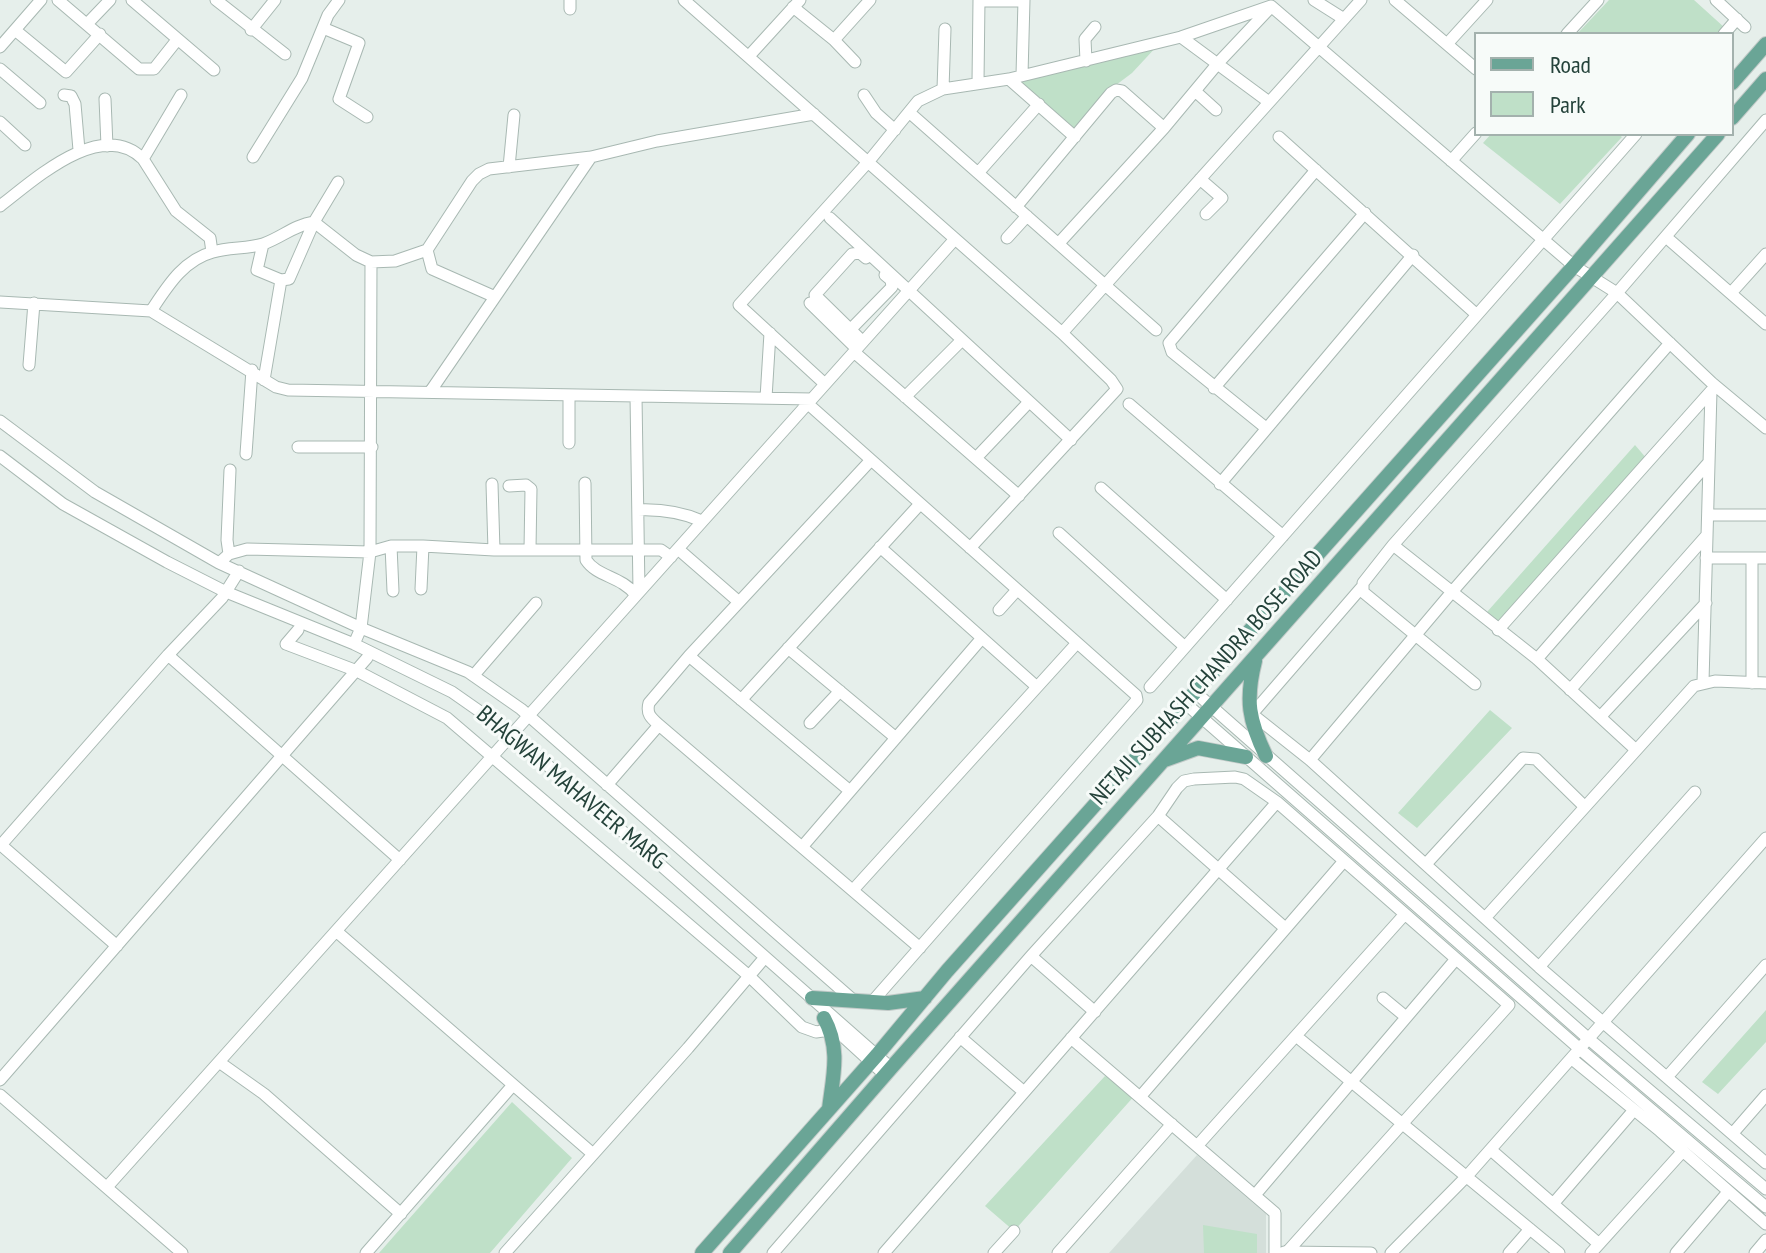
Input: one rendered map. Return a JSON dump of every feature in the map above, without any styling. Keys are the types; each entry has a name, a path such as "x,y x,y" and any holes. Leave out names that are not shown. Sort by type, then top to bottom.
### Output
{"main road":[{"path":"1734,81 1766,44"},
{"path":"1734,116 1766,79"},
{"name":"NETAJI SUBHASH CHANDRA BOSE ROAD","path":"702,1253 1686,136"},
{"name":"NETAJI SUBHASH CHANDRA BOSE ROAD","path":"738,1250 888,1071 1716,136"},
{"path":"1256,657 1251,677 1249,712 1253,730 1266,756"},
{"path":"1163,760 1198,748 1246,757"},
{"path":"812,998 900,1002 925,998"},
{"path":"827,1024 836,1059 829,1110"},
{"path":"810,1131 824,1145"}],"street":[{"path":"0,47 41,0"},
{"path":"58,0 139,69 154,69 177,40"},
{"path":"87,24 110,0"},
{"path":"132,0 214,70"},
{"path":"216,0 285,54"},
{"path":"251,30 275,0"},
{"path":"253,157 302,78 323,28 339,0"},
{"path":"684,0 1062,333 1117,389 970,548"},
{"path":"696,10 706,0"},
{"path":"834,40 870,0"},
{"path":"978,82 979,0 1024,1 1022,75"},
{"path":"1314,0 1344,19"},
{"path":"1062,333 1361,0"},
{"path":"1395,0 1474,67"},
{"path":"1447,44 1487,0"},
{"path":"1569,32 1598,0"},
{"path":"1716,0 1741,23 1727,32"},
{"path":"825,384 739,305 869,161 918,101 943,89 1009,79 1181,37 1273,3"},
{"path":"1273,3 1543,240 1574,266 1617,293 1711,387 1766,428"},
{"path":"1059,243 1273,3"},
{"path":"749,56 796,4 855,62"},
{"path":"1086,61 1085,39 1095,27"},
{"path":"323,28 359,43 339,99 367,117"},
{"path":"943,89 945,29"},
{"path":"15,30 66,72 100,34"},
{"path":"1181,37 1219,62 1269,102"},
{"path":"0,69 40,103"},
{"path":"1009,79 1075,137"},
{"path":"1016,207 1116,90 1122,91 1164,128"},
{"path":"1195,91 1216,110"},
{"path":"64,95 71,96 75,104 79,150"},
{"path":"143,159 181,95"},
{"path":"864,95 876,113 895,130"},
{"path":"105,99 107,146"},
{"path":"978,173 1039,104"},
{"path":"910,113 1156,330"},
{"path":"314,222 356,255 371,262 395,261 427,250 479,174 489,169 591,157 657,141 814,114"},
{"path":"509,167 514,115"},
{"path":"1766,120 1393,545 1361,588 1252,714 1310,760 1539,967 1766,1163"},
{"path":"0,122 25,145"},
{"path":"1451,161 1474,135"},
{"path":"1150,687 1634,136"},
{"path":"1279,137 1477,315"},
{"path":"0,206 67,156 79,150 107,146 137,153 143,159 176,211 210,238 212,252"},
{"path":"430,392 591,157"},
{"path":"1266,428 1169,348 1172,338 1316,170"},
{"path":"1200,179 1222,198 1206,214"},
{"path":"263,244 257,270 281,280 289,279 314,222 338,182"},
{"path":"1214,388 1365,213"},
{"path":"1007,238 1027,216"},
{"path":"830,218 1071,440"},
{"path":"151,311 181,270 212,252 263,244 286,231 314,222"},
{"path":"1666,237 1766,324"},
{"path":"107,1187 955,239"},
{"path":"427,250 432,269 493,296"},
{"path":"850,330 893,284 857,252 815,295 850,330 858,347"},
{"path":"1731,293 1766,254"},
{"path":"1220,484 1413,255"},
{"path":"354,644 361,628 370,552 371,262"},
{"path":"264,380 281,280"},
{"path":"0,302 151,311 264,380 288,390 810,401 871,460 1136,695 1136,704 872,1002"},
{"path":"29,365 34,303"},
{"path":"810,303 858,347 905,397 1019,496"},
{"path":"766,398 770,333"},
{"path":"905,397 961,341"},
{"path":"1310,760 1451,593 1670,343"},
{"path":"246,454 252,370"},
{"path":"1703,682 1711,387"},
{"path":"1498,630 1711,387"},
{"path":"569,395 569,443"},
{"path":"636,396 638,593"},
{"path":"976,458 1029,402"},
{"path":"1129,404 1283,536"},
{"path":"0,421 95,492 224,558 239,571 361,628 474,675 528,716 853,1000"},
{"path":"298,447 372,447"},
{"name":"BHAGWAN MAHAVEER MARG","path":"0,456 63,504 224,595 354,644 452,692 510,736 812,998 888,1071"},
{"path":"871,460 689,656 649,703 649,715 920,948"},
{"path":"1537,659 1709,462"},
{"name":"BHAGWAN MAHAVEER MARG","path":"0,465 59,509 224,595 367,658 448,698 510,736 827,1024 874,1058"},
{"path":"224,558 230,470"},
{"path":"585,483 586,560 590,567 617,578 638,593"},
{"path":"492,484 494,550"},
{"path":"509,486 526,485 531,489 530,549"},
{"path":"1101,488 1227,600"},
{"path":"741,700 920,504"},
{"path":"638,510 685,514 702,521"},
{"path":"1708,515 1766,515"},
{"path":"1059,533 1185,647"},
{"path":"1570,690 1707,535"},
{"path":"1393,545 1537,659 1635,749"},
{"path":"224,558 236,550 278,548 370,552 391,546 494,550 661,550 674,553 739,602"},
{"path":"391,546 393,591"},
{"path":"421,589 423,546"},
{"path":"880,547 1037,687"},
{"path":"1706,558 1766,558"},
{"path":"1752,558 1752,683"},
{"path":"117,946 1,845 224,595 239,571"},
{"path":"1361,588 1475,684"},
{"path":"999,610 1017,590"},
{"path":"474,675 536,603"},
{"path":"1601,716 1706,603"},
{"path":"298,630 286,644 357,671 447,718 749,976 802,1027 816,1032 827,1024"},
{"path":"802,847 982,638"},
{"path":"1751,639 1766,639"},
{"path":"853,890 1077,643"},
{"path":"390,662 400,644"},
{"path":"788,648 896,738"},
{"path":"168,655 400,860"},
{"path":"689,656 850,791"},
{"path":"0,1080 367,658"},
{"path":"1485,918 1684,694 1703,682 1766,683"},
{"path":"810,723 840,691"},
{"path":"1190,698 1246,757 1634,1110 1766,1224"},
{"path":"1206,713 1266,756 1590,1040 1766,1189"},
{"path":"607,785 659,725"},
{"path":"1426,864 1523,758 1536,759 1584,806"},
{"path":"773,1253 1031,956 1158,816 1177,788 1184,781 1194,779 1235,777 1244,779 1277,802 1509,1005 1402,1125 1279,1252"},
{"path":"1539,967 1695,792"},
{"path":"884,1253 1277,802"},
{"path":"1158,816 1285,928"},
{"path":"1391,1253 1491,1150 1766,838"},
{"path":"1140,1097 1344,861"},
{"path":"1197,1146 1405,914"},
{"path":"336,931 593,1154"},
{"path":"1031,956 1095,1012"},
{"path":"1255,1195 1456,959"},
{"path":"505,1253 761,962"},
{"path":"1667,1077 1766,965"},
{"path":"1383,998 1406,1017"},
{"path":"1296,1036 1559,1253"},
{"path":"960,1037 1024,1092"},
{"path":"1071,1038 1275,1213 1279,1252"},
{"path":"1576,1054 1766,1207"},
{"path":"219,1062 264,1094 401,1214"},
{"path":"366,1253 513,1085"},
{"path":"0,1095 182,1253"},
{"path":"1733,1133 1766,1095"},
{"path":"1553,1204 1634,1110"},
{"path":"1058,1253 1172,1124"},
{"path":"1491,1150 1553,1204 1595,1248 1683,1151"},
{"path":"1676,1253 1728,1192"},
{"path":"1509,1253 1530,1229"},
{"path":"994,1253 1014,1231"},
{"path":"1755,1253 1766,1240"},
{"path":"1279,1252 1371,1253"}],"shaded area":[{"path":"1197,1155 1266,1214 1266,1253 1109,1253"}],"green space":[{"path":"1609,0 1694,0 1725,28 1722,32 1579,32"},
{"path":"1158,45 1116,85 1075,134 1014,80"},
{"path":"1489,136 1622,137 1560,204 1483,143"},
{"path":"1635,445 1647,459 1498,622 1487,612"},
{"path":"1490,710 1512,728 1417,828 1398,813"},
{"path":"1766,1010 1766,1042 1718,1094 1702,1082"},
{"path":"1105,1076 1136,1094 1014,1231 985,1206"},
{"path":"512,1102 572,1158 490,1253 379,1253"},
{"path":"1203,1225 1257,1234 1257,1253 1204,1253"}]}
